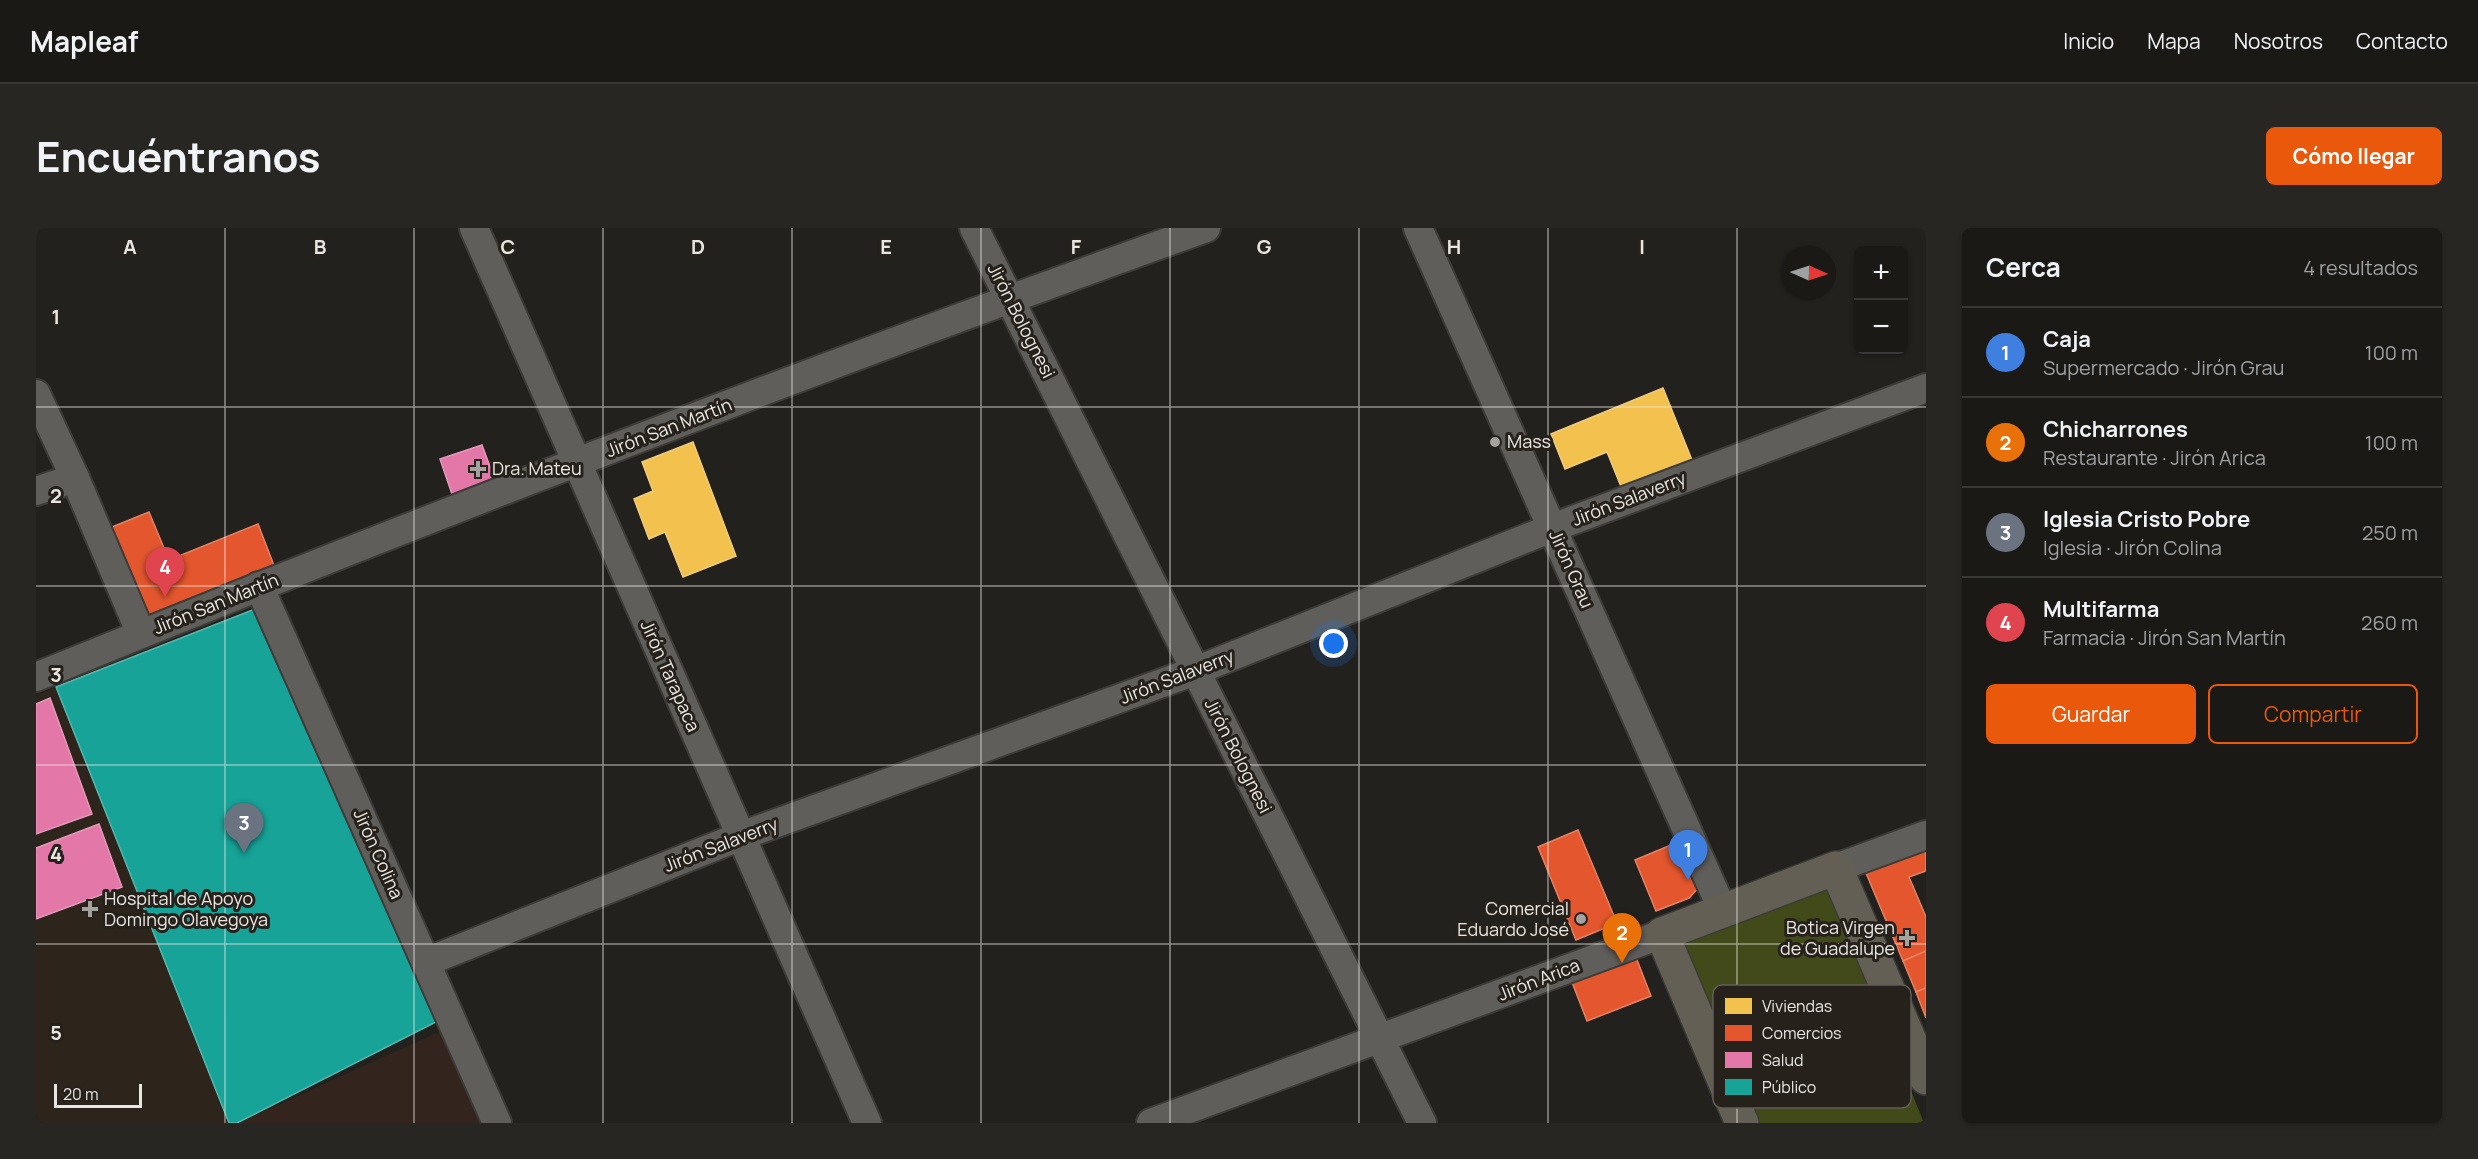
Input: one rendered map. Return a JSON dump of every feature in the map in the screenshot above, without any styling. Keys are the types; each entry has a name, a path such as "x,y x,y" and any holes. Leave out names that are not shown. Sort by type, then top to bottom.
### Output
{"main road":[{"name":"Jirón Arica","path":"1662,934 1836,868"},
{"path":"1836,868 1886,985"},
{"path":"1662,934 1713,1054"},
{"path":"1911,1043 1926,1078"},
{"path":"1736,1108 1742,1123"}],"street":[{"name":"Jirón Tarapaca","path":"474,228 867,1123"},
{"name":"Jirón Bolognesi","path":"974,228 1422,1123"},
{"name":"Jirón San Martín","path":"36,677 259,586 576,463 1009,298 1206,228"},
{"name":"Jirón Grau","path":"1418,228 1723,911"},
{"name":"Jirón Salaverry","path":"426,963 741,837 1195,670 1552,528 1926,388"},
{"path":"36,394 75,477 141,634"},
{"path":"36,491 75,477"},
{"name":"Jirón Colina","path":"259,586 497,1123"},
{"name":"Jirón Arica","path":"1836,868 1926,835"},
{"name":"Jirón Arica","path":"1151,1123 1662,934"}],"shaded area":[{"name":"Hospital de Apoyo Domingo Olavegoya","path":"56,687 229,1123 36,1123 36,696"},
{"path":"441,1031 482,1123 238,1123"}],"green space":[{"path":"1829,887 1868,985 1713,985 1713,1016 1680,940"},
{"path":"1911,1091 1924,1123 1759,1123 1753,1108 1911,1108"}],"building: Viviendas":[{"path":"1663,388 1692,460 1622,489 1607,452 1565,469 1551,434"},
{"path":"693,442 736,556 683,577 665,532 649,539 634,499 653,491 642,462"}],"building: Comercios":[{"path":"149,512 169,560 258,524 275,568 148,619 112,527"},
{"path":"1578,830 1617,923 1576,940 1538,847"},
{"path":"1683,840 1701,885 1689,898 1656,911 1635,860"},
{"path":"1921,842 1926,854 1926,871 1909,877 1926,917 1926,951 1903,961 1863,866"},
{"path":"1632,947 1651,996 1587,1021 1568,972"},
{"path":"1926,951 1926,988 1916,992 1903,961"},
{"path":"1926,988 1926,1018 1916,992"}],"building: Salud":[{"path":"482,445 496,483 453,497 440,459"},
{"path":"50,698 92,814 36,834 36,704"},
{"path":"99,824 122,887 36,919 36,848"}],"building: Público":[{"path":"255,609 440,1020 237,1123 229,1123 56,687"}],"place":[{"name":"Mass","path":"1495,442"},
{"name":"Dra. Mateu","path":"478,469"},
{"name":"Multifarma","path":"165,597"},
{"name":"Iglesia Cristo Pobre","path":"244,853"},
{"name":"Caja","path":"1688,880"},
{"name":"Hospital de Apoyo Domingo Olavegoya","path":"90,909"},
{"name":"Comercial Eduardo José","path":"1581,919"},
{"name":"Botica Virgen de Guadalupe","path":"1907,938"},
{"name":"Chicharrones","path":"1622,963"}]}
